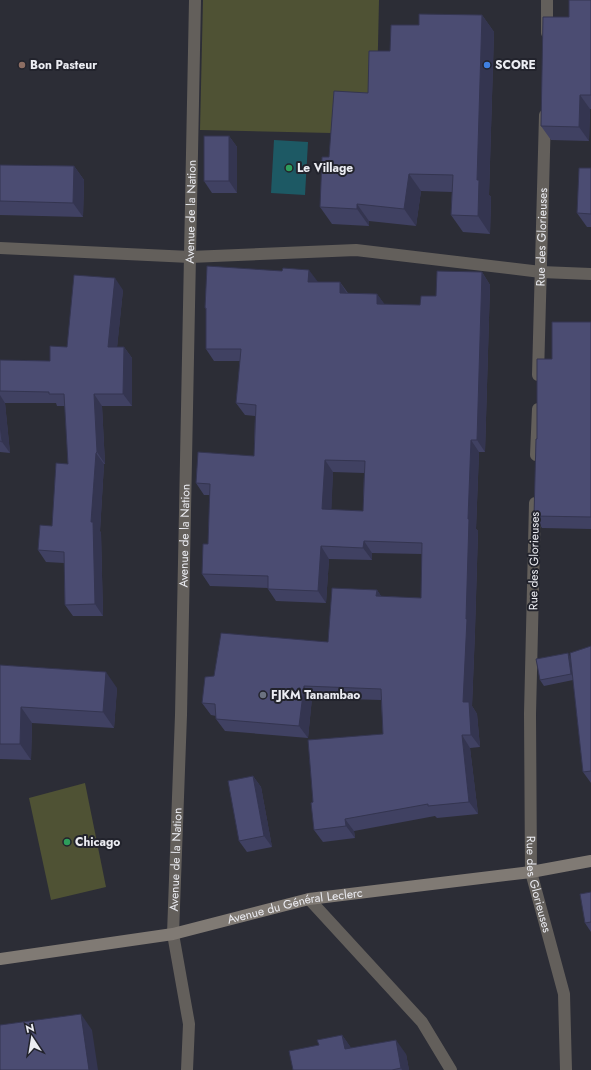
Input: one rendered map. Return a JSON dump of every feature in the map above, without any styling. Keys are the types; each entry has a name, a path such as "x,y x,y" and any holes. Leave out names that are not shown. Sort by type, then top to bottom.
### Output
{"main road":[{"name":"Avenue du Général Leclerc","path":"0,960 173,934 309,899 532,872 591,861"}],"street":[{"name":"Avenue de la Nation","path":"187,1070 189,1024 173,934 181,715 195,0"},
{"path":"546,48 548,0"},
{"name":"Rue des Glorieuses","path":"536,469 545,104"},
{"path":"0,248 190,257 356,250 541,272 591,274"},
{"name":"Rue des Glorieuses","path":"536,493 530,714 532,872 564,994 566,1070"},
{"path":"309,899 422,1022 451,1070"}],"green space":[{"path":"203,0 379,0 376,134 200,130"},
{"name":"Chicago","path":"85,783 106,887 51,900 29,798"}],"water":[{"name":"Le Village","path":"274,140 308,142 305,195 271,193"}],"building":[{"path":"569,0 591,0 591,95 580,95 579,127 541,126 543,17 569,17"},
{"path":"419,14 482,15 477,180 479,180 478,216 451,215 453,175 409,174 404,209 357,204 357,209 320,207 322,157 329,157 334,91 368,93 369,51 390,51 391,25 419,25"},
{"path":"204,136 229,136 229,181 204,181"},
{"path":"0,165 74,166 73,203 0,201"},
{"path":"579,168 591,168 591,214 577,213"},
{"path":"207,266 282,271 283,268 309,270 308,282 340,282 340,293 377,294 377,304 420,305 421,296 436,296 437,271 482,272 477,440 471,440 468,519 467,619 463,702 469,702 471,735 462,735 469,802 428,806 428,804 345,819 346,826 314,830 308,740 383,734 381,689 304,686 299,726 216,719 215,704 202,703 205,677 214,676 221,633 328,642 332,588 377,590 376,596 421,598 422,543 364,541 363,548 321,546 318,591 268,589 268,576 202,574 203,544 208,544 210,484 196,483 198,452 254,456 256,405 236,403 241,349 206,349 205,308","holes":["325,460 365,461 363,511 322,509"]},
{"path":"74,275 115,278 108,347 124,347 123,394 94,394 97,452 91,522 93,522 95,604 65,605 64,552 38,550 40,525 52,526 56,463 68,464 64,394 49,394 49,392 0,391 0,360 50,361 50,346 67,347"},
{"path":"552,322 591,322 591,517 534,516 537,439 537,359 552,359"},
{"path":"0,424 2,442 0,441"},
{"path":"591,646 591,771 583,772 570,653"},
{"path":"568,653 571,674 540,680 536,659"},
{"path":"0,665 106,672 103,712 21,707 20,744 0,744"},
{"path":"253,776 264,836 239,841 228,781"},
{"path":"591,892 591,922 585,923 580,894"},
{"path":"81,1014 89,1070 0,1070 0,1025"},
{"path":"342,1035 345,1049 396,1040 401,1068 392,1070 293,1070 289,1051 319,1045 317,1040"}],"place":[{"name":"Bon Pasteur","path":"22,65"},
{"name":"SCORE","path":"487,65"},
{"name":"Le Village","path":"289,168"},
{"name":"FJKM Tanambao","path":"263,695"},
{"name":"Chicago","path":"67,842"}]}
